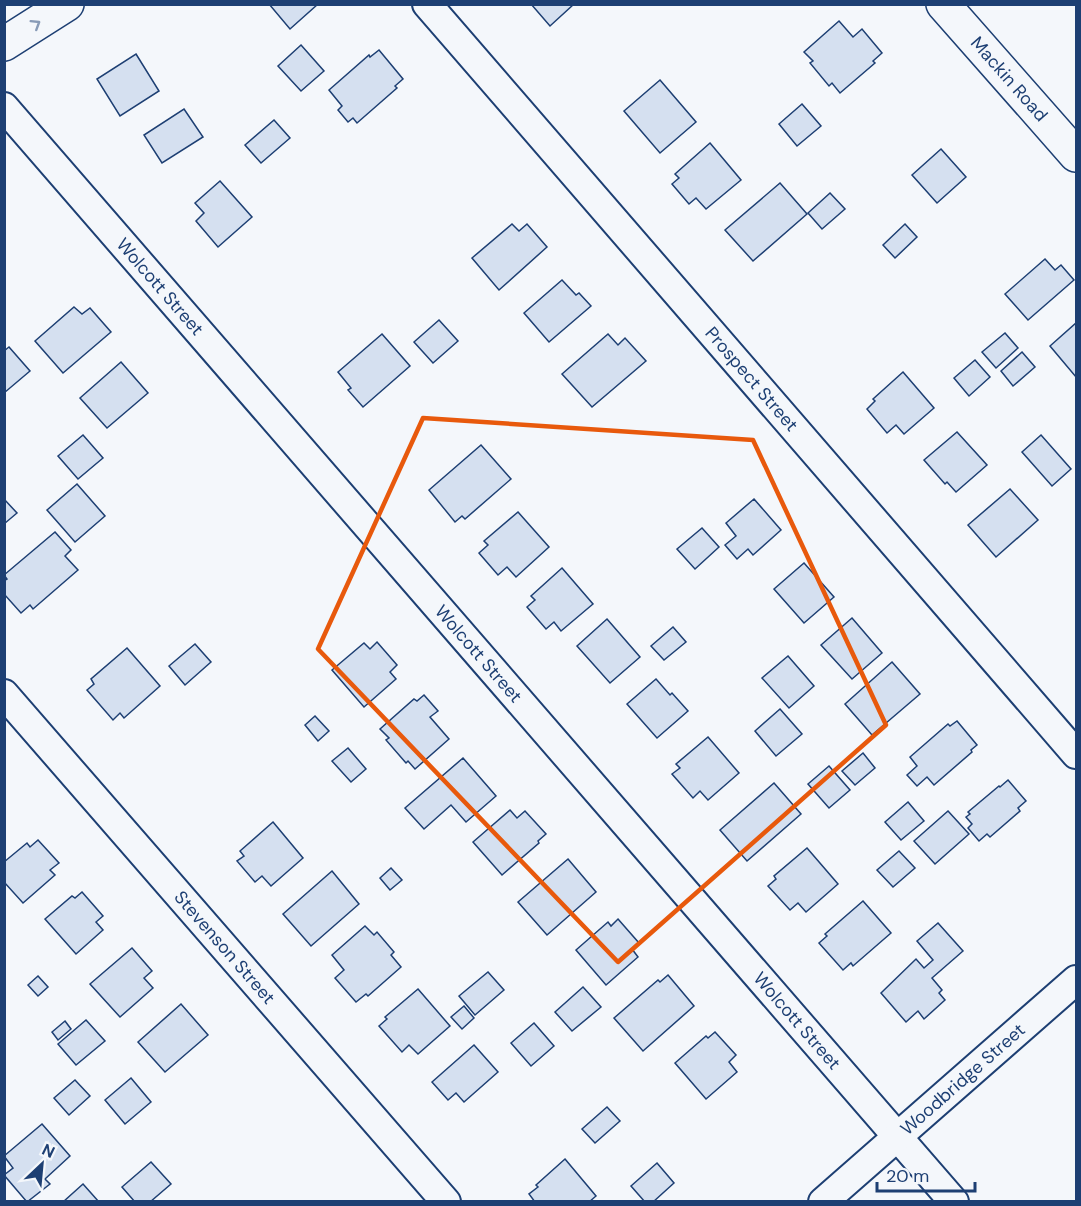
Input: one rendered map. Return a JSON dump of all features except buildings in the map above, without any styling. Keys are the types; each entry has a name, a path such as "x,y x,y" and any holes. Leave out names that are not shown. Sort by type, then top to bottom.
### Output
{"street":[{"path":"4,44 67,4"},
{"name":"Prospect Street","path":"427,4 1077,754"},
{"name":"Mackin Road","path":"943,4 1077,156"},
{"name":"Wolcott Street","path":"4,107 954,1202"},
{"name":"Stevenson Street","path":"4,694 446,1202"},
{"name":"Woodbridge Street","path":"823,1202 1077,980"}],"highlighted area":[{"path":"423,418 753,440 886,725 618,962 318,649"}]}
